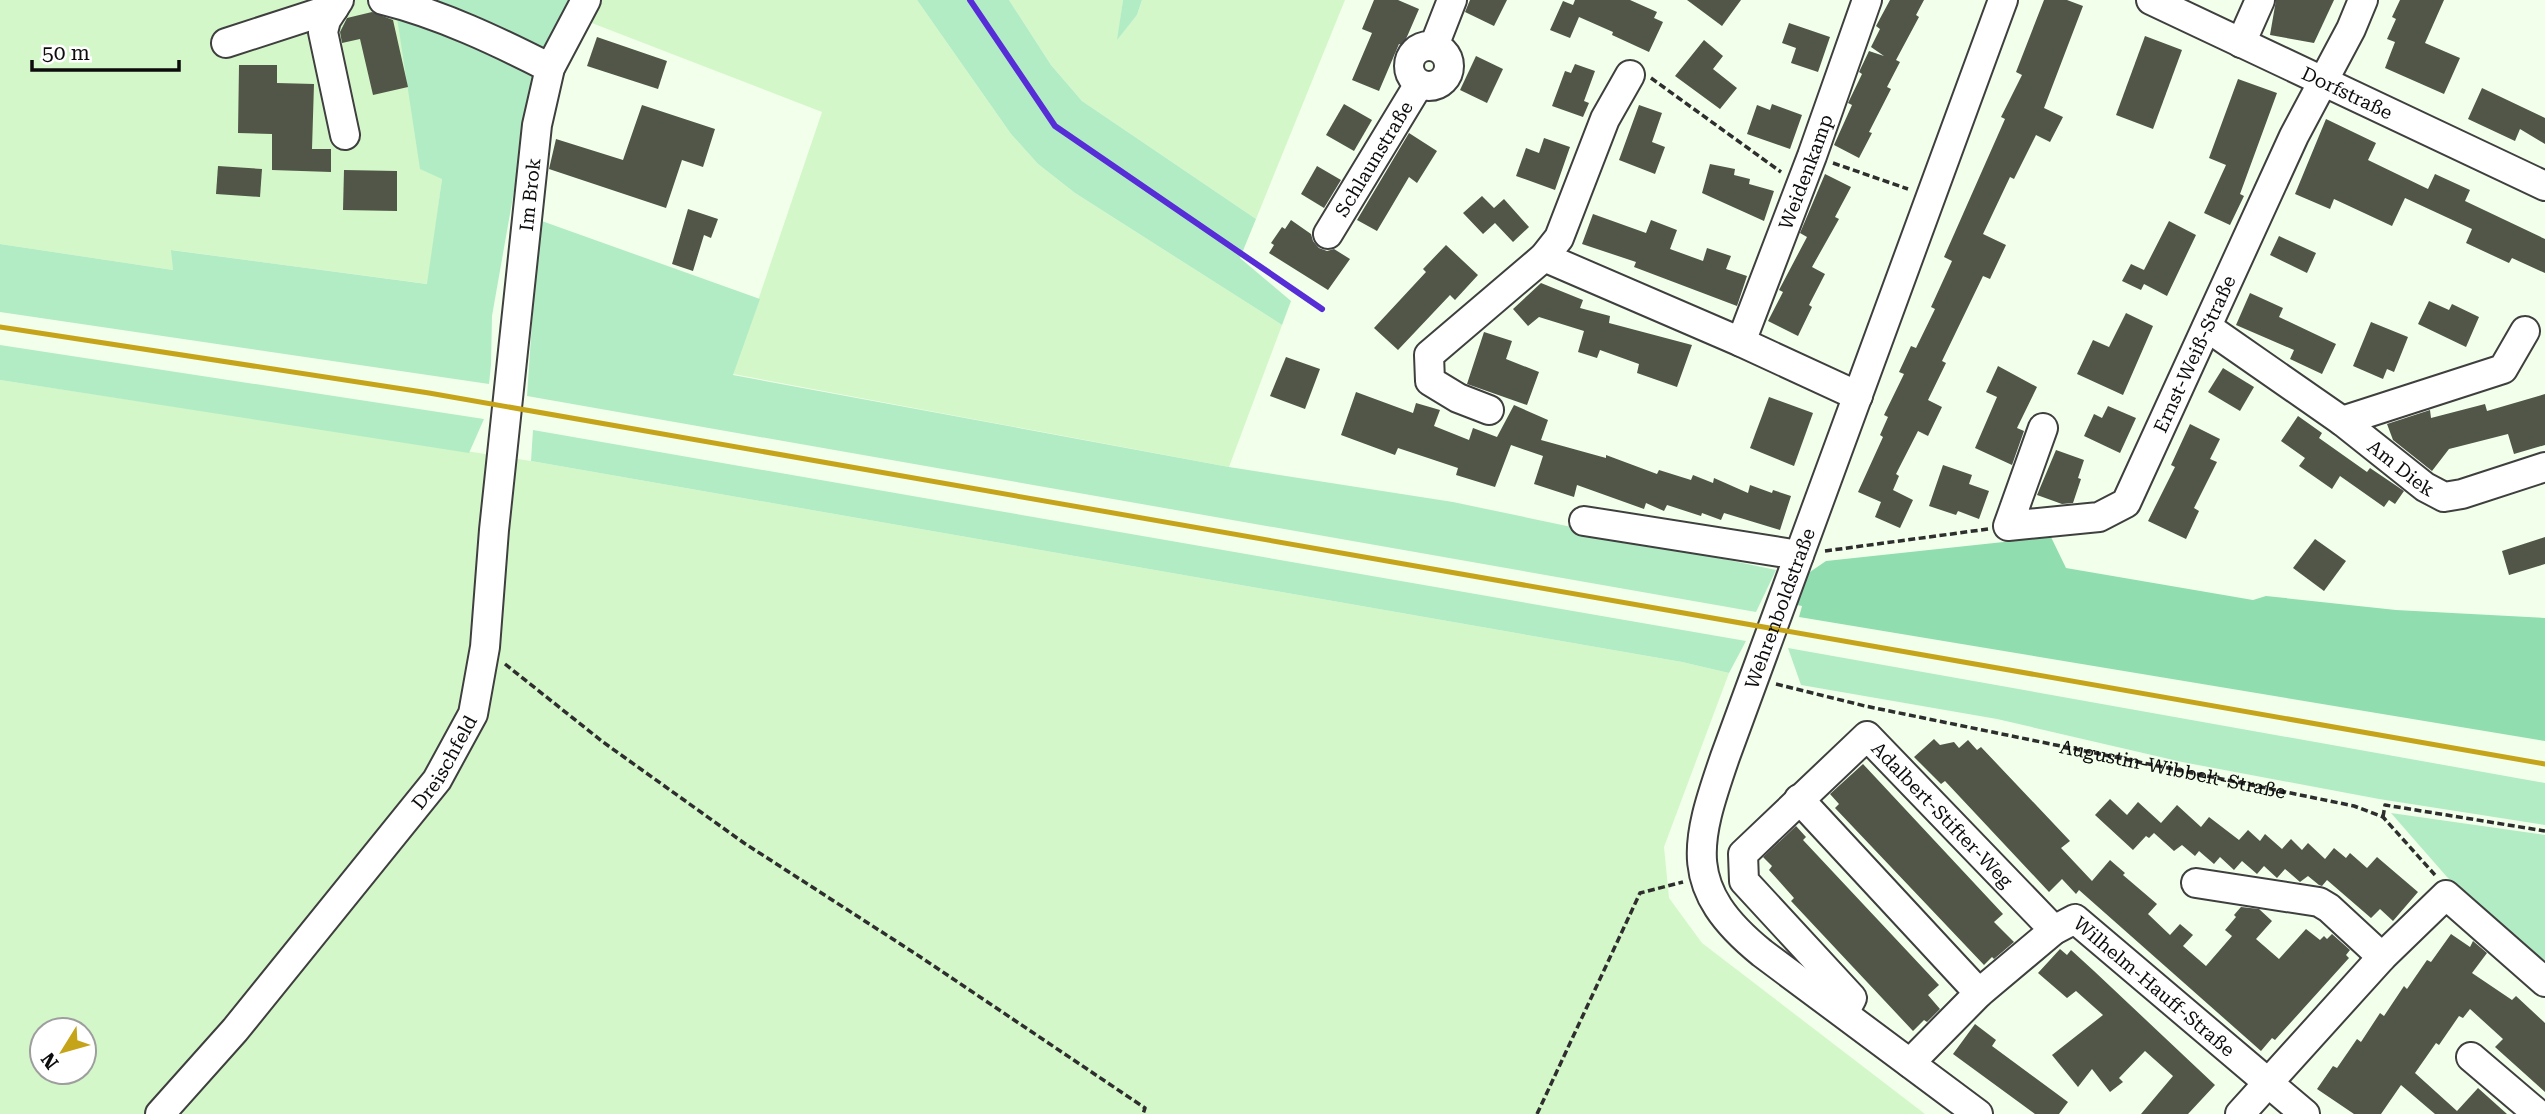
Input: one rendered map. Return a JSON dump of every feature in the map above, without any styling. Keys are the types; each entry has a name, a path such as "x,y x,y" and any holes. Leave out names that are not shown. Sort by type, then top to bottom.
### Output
{"street":[{"path":"383,0 410,7 550,68"},
{"name":"Im Brok","path":"516,320 537,125 550,68 586,0"},
{"name":"Schlaunstraße","path":"1328,234 1419,84 1410,72 1411,57 1420,48 1434,46 1452,0"},
{"name":"Weidenkamp","path":"1741,342 1812,156 1867,0"},
{"name":"Wehrenboldstraße","path":"1978,1114 1762,953 1732,927 1721,912 1706,879 1701,860 1702,834 1707,811 2003,0"},
{"name":"Dorfstraße","path":"2151,0 2545,186"},
{"path":"2241,43 2260,0"},
{"name":"Ernst-Weiß-Straße","path":"2008,526 2099,517 2126,503 2294,136 2363,0"},
{"path":"226,43 337,4"},
{"path":"337,4 326,20 323,32 345,135"},
{"path":"1489,410 1458,398 1430,381 1429,355 1544,257 1559,238 1605,118 1630,75"},
{"path":"1544,257 1858,396"},
{"name":"Dreischfeld","path":"159,1114 235,1030 437,780 473,714 485,648 494,530 516,320"},
{"name":"Am Diek","path":"2207,327 2342,421 2425,487 2444,497 2462,494 2545,467"},
{"name":"Am Diek","path":"2342,421 2503,369 2525,331"},
{"path":"2008,526 2043,428"},
{"path":"1584,521 1799,555"},
{"name":"Adalbert-Stifter-Weg","path":"1844,1013 1852,998 1744,881 1743,854 1867,736 2054,930"},
{"path":"1798,799 1979,993"},
{"path":"2196,883 2319,902 2382,957"},
{"path":"2240,1114 2382,957 2446,895 2545,982"},
{"name":"Wilhelm-Hauff-Straße","path":"1910,1063 1979,993 2054,930 2075,919 2305,1114"},
{"path":"2472,1057 2538,1114"}],"path":[{"path":"1630,75 1652,78 1777,170 1802,182"},
{"path":"1812,156 1930,197"},
{"path":"1799,555 2008,526"},
{"path":"485,648 603,742 744,843 919,956 1145,1108 1143,1114"},
{"name":"Augustin-Wibbelt-Straße","path":"1755,679 1865,706 2354,806 2383,817 2436,876 2446,895"},
{"path":"2383,817 2385,805 2545,831"},
{"path":"1537,1114 1640,893 1670,883 1706,879"}],"green space":[{"path":"0,0 410,0 442,179 428,284 172,250 173,270 0,244"},
{"path":"419,0 574,0 543,52"},
{"path":"597,0 917,0 1011,134 1038,164 1075,193 1282,325 1229,467 733,374 822,112 584,20"},
{"path":"917,0 1009,0 1051,65 1082,101 1256,219 1240,258 1291,301 1282,325 1075,193 1038,164 1011,134"},
{"path":"1009,0 1123,0 1118,38 1137,15 1142,0 1345,0 1256,219 1082,101 1051,65"},
{"path":"1123,0 1142,0 1137,15 1117,40"},
{"path":"396,11 535,72 492,316 489,384 0,312 0,244 173,270 171,250 427,284 442,179 420,169"},
{"path":"539,220 760,299 733,375 1229,467 1453,502 1776,570 1756,612 527,396"},
{"path":"0,345 484,419 469,453 0,380"},
{"path":"0,380 531,461 1682,662 1729,673 1664,847 1669,898 1702,943 1925,1114 0,1114"},
{"path":"533,430 1746,641 1729,673 1682,662 531,461"},
{"path":"2051,537 2066,568 2253,600 2266,596 2396,610 2545,618 2545,741 1799,617 1802,606 1797,605 1807,574 1826,561"},
{"path":"1788,648 2545,783 2545,825 2379,799 2182,762 1997,719 1801,685"},
{"path":"2391,813 2545,835 2545,964 2447,877"}],"building":[{"path":"1374,0 1398,0 1419,9 1403,46 1399,44 1379,91 1352,80 1372,33 1362,29"},
{"path":"1470,0 1507,0 1494,26 1465,12"},
{"path":"1575,0 1630,0 1657,12 1654,18 1663,22 1649,52 1579,17 1570,38 1550,30 1563,1 1573,5"},
{"path":"1687,0 1741,0 1722,26"},
{"path":"1890,0 1924,0 1916,15 1919,17 1896,60 1900,62 1887,87 1891,89 1859,158 1834,145 1852,105 1848,103 1862,74 1859,72 1869,51 1884,56 1871,47 1880,29 1876,26"},
{"path":"2044,0 2067,0 2083,6 2044,108 2063,117 2050,142 2036,135 2014,179 2010,177 1983,234 2006,245 1990,279 1983,276 1942,361 1946,363 1928,400 1942,407 1928,436 1918,431 1896,474 1899,476 1893,490 1913,500 1900,528 1875,517 1881,502 1858,492 1883,437 1880,435 1888,417 1884,415 1904,374 1899,372 1911,346 1916,348 1935,309 1931,307 1952,261 1944,257 2005,119 2001,117 2022,75 2016,72"},
{"path":"2276,0 2334,0 2314,43 2270,35"},
{"path":"2400,0 2444,0 2425,43 2460,58 2444,94 2385,68 2395,42 2387,39 2396,19 2392,17"},
{"path":"372,12 393,20 408,87 373,95 360,39 342,43 340,32 347,18"},
{"path":"1789,23 1830,37 1818,72 1791,63 1796,48 1782,43"},
{"path":"2145,36 2182,50 2153,129 2116,115"},
{"path":"597,37 667,61 658,89 587,66"},
{"path":"1704,40 1723,56 1713,69 1737,88 1720,109 1675,76"},
{"path":"1476,56 1503,69 1487,103 1460,90"},
{"path":"1575,64 1595,71 1584,101 1589,103 1583,117 1552,106 1565,71 1571,73"},
{"path":"239,65 277,65 277,83 314,84 312,149 331,149 331,172 272,170 272,134 238,133"},
{"path":"2238,79 2277,93 2240,194 2244,196 2230,225 2204,213 2226,165 2209,158"},
{"path":"2482,88 2545,118 2545,144 2520,129 2515,141 2468,119"},
{"path":"1344,104 1372,120 1354,151 1326,135"},
{"path":"1772,104 1802,115 1790,149 1747,134 1757,105 1770,110"},
{"path":"642,105 715,129 703,167 682,160 666,208 549,169 556,139 623,160"},
{"path":"1639,105 1662,113 1652,142 1665,147 1655,174 1619,160"},
{"path":"2326,119 2376,143 2368,160 2428,189 2435,174 2470,190 2465,201 2545,239 2545,273 2512,258 2509,263 2466,243 2472,229 2405,198 2392,226 2334,199 2330,209 2295,194"},
{"path":"1409,133 1437,151 1417,183 1409,177 1377,231 1357,220"},
{"path":"1544,138 1570,147 1555,190 1516,176 1526,148 1539,153"},
{"path":"1710,164 1735,169 1734,175 1750,179 1749,184 1774,191 1764,221 1702,193"},
{"path":"218,166 262,169 260,197 216,194"},
{"path":"1317,166 1341,180 1324,208 1301,194"},
{"path":"344,170 397,171 397,211 343,210"},
{"path":"1825,174 1851,187 1835,217 1839,219 1812,267 1825,274 1809,305 1812,307 1798,336 1768,321 1783,292 1779,290 1807,237 1800,233"},
{"path":"1482,196 1494,208 1504,199 1529,227 1513,242 1495,223 1483,234 1463,213"},
{"path":"688,209 718,219 711,238 704,235 693,271 672,264"},
{"path":"1593,214 1646,233 1651,220 1677,230 1670,249 1703,261 1707,248 1731,256 1726,269 1747,276 1737,306 1634,267 1636,262 1582,244"},
{"path":"1291,220 1311,234 1319,248 1327,251 1334,249 1350,259 1328,290 1269,253 1274,245 1271,243 1282,227 1285,229"},
{"path":"2169,221 2196,235 2167,296 2144,284 2141,290 2122,281 2131,264 2144,270"},
{"path":"2279,236 2316,253 2307,273 2270,255"},
{"path":"1446,245 1478,275 1455,300 1450,295 1398,350 1374,328 1426,272 1423,269"},
{"path":"1541,283 1583,300 1580,308 1610,316 1609,323 1692,345 1677,387 1637,373 1639,364 1600,350 1597,358 1578,352 1584,331 1539,317 1528,326 1513,309"},
{"path":"2250,293 2283,308 2279,317 2336,344 2322,374 2290,359 2294,350 2236,325"},
{"path":"2429,301 2449,310 2452,304 2479,317 2466,347 2418,324"},
{"path":"2126,313 2153,326 2123,395 2077,374 2093,340 2109,347"},
{"path":"2371,322 2408,337 2394,372 2387,369 2383,379 2353,366"},
{"path":"1484,332 1512,341 1506,359 1539,372 1527,405 1467,384"},
{"path":"1286,357 1320,369 1305,409 1270,396"},
{"path":"1998,366 2037,387 2017,428 2024,431 2012,465 1975,448 1997,397 1986,392"},
{"path":"2223,368 2254,387 2240,411 2208,392"},
{"path":"1356,392 1413,413 1416,403 1440,410 1434,426 1469,440 1473,428 1497,437 1514,405 1548,420 1541,440 1606,458 1606,455 1657,474 1659,470 1691,480 1693,475 1713,483 1714,478 1748,493 1750,485 1791,496 1780,530 1724,513 1721,520 1667,505 1664,511 1646,503 1644,509 1577,485 1574,497 1534,484 1543,456 1511,445 1495,487 1456,475 1458,468 1398,448 1395,455 1341,435"},
{"path":"2545,394 2545,445 2514,454 2508,434 2449,449 2432,471 2393,440 2387,424 2430,410 2431,418 2485,404 2487,411"},
{"path":"1769,397 1813,413 1794,466 1750,448"},
{"path":"2108,406 2136,418 2120,453 2084,436 2094,414 2102,418"},
{"path":"2298,416 2322,433 2319,438 2367,472 2370,468 2404,491 2395,504 2389,500 2384,507 2340,476 2332,489 2299,466 2305,458 2281,441"},
{"path":"2190,424 2220,439 2210,459 2217,462 2194,508 2199,511 2186,539 2148,521 2175,467 2171,465"},
{"path":"2056,450 2084,460 2073,503 2062,504 2037,495"},
{"path":"1943,465 1972,475 1969,484 1989,491 1979,519 1958,511 1956,515 1929,506"},
{"path":"2545,537 2545,564 2509,575 2502,551"},
{"path":"2315,539 2346,561 2324,591 2293,568"},
{"path":"1934,739 1940,745 1954,742 1959,748 1968,740 1977,750 1981,747 2070,841 2061,848 2092,881 2110,860 2157,904 2148,914 2170,935 2180,924 2193,935 2183,946 2206,966 2232,936 2225,930 2241,907 2259,909 2272,921 2256,939 2279,959 2306,929 2320,940 2324,936 2327,939 2332,934 2350,950 2346,955 2349,958 2275,1040 2272,1038 2261,1051 2079,890 2076,894 2062,879 2049,892 1945,781 1941,784 1914,757"},
{"path":"1863,764 2003,914 1994,922 2014,942 1994,959 1992,957 1984,965 1835,808 1839,804 1830,794"},
{"path":"2110,799 2127,815 2138,802 2161,823 2177,805 2201,827 2209,817 2239,840 2248,830 2260,841 2265,834 2282,849 2291,839 2302,850 2308,843 2325,859 2334,848 2346,858 2350,853 2367,868 2377,857 2418,892 2393,921 2380,909 2371,918 2327,880 2322,886 2308,876 2300,882 2285,869 2277,878 2264,866 2257,874 2242,861 2234,870 2220,857 2214,864 2199,851 2195,856 2182,845 2174,851 2154,833 2149,838 2146,836 2133,850 2095,815"},
{"path":"1796,826 1806,837 1803,840 1939,985 1928,995 1940,1009 1913,1031 1791,901 1794,898 1769,870 1772,866 1763,857"},
{"path":"2451,934 2470,947 2473,941 2487,953 2472,973 2512,1000 2516,996 2545,1023 2545,1092 2495,1047 2503,1039 2470,1009 2463,1018 2459,1016 2415,1073 2457,1111 2478,1088 2507,1114 2435,1114 2401,1085 2381,1114 2354,1114 2317,1089 2333,1066 2337,1068 2357,1039 2361,1042 2380,1013 2384,1016 2404,986 2407,989 2427,960 2431,962"},
{"path":"2060,949 2067,955 2071,950 2215,1085 2188,1114 2141,1114 2173,1076 2145,1051 2119,1078 2123,1082 2110,1092 2092,1069 2078,1087 2052,1055 2103,1015 2076,991 2067,998 2038,973"},
{"path":"1975,1024 1996,1040 1992,1046 2068,1102 2059,1114 2035,1114 1953,1054"}],"waterway":[{"path":"970,0 1055,126 1322,309"}],"railway":[{"path":"0,327 429,393 2545,764"}]}
